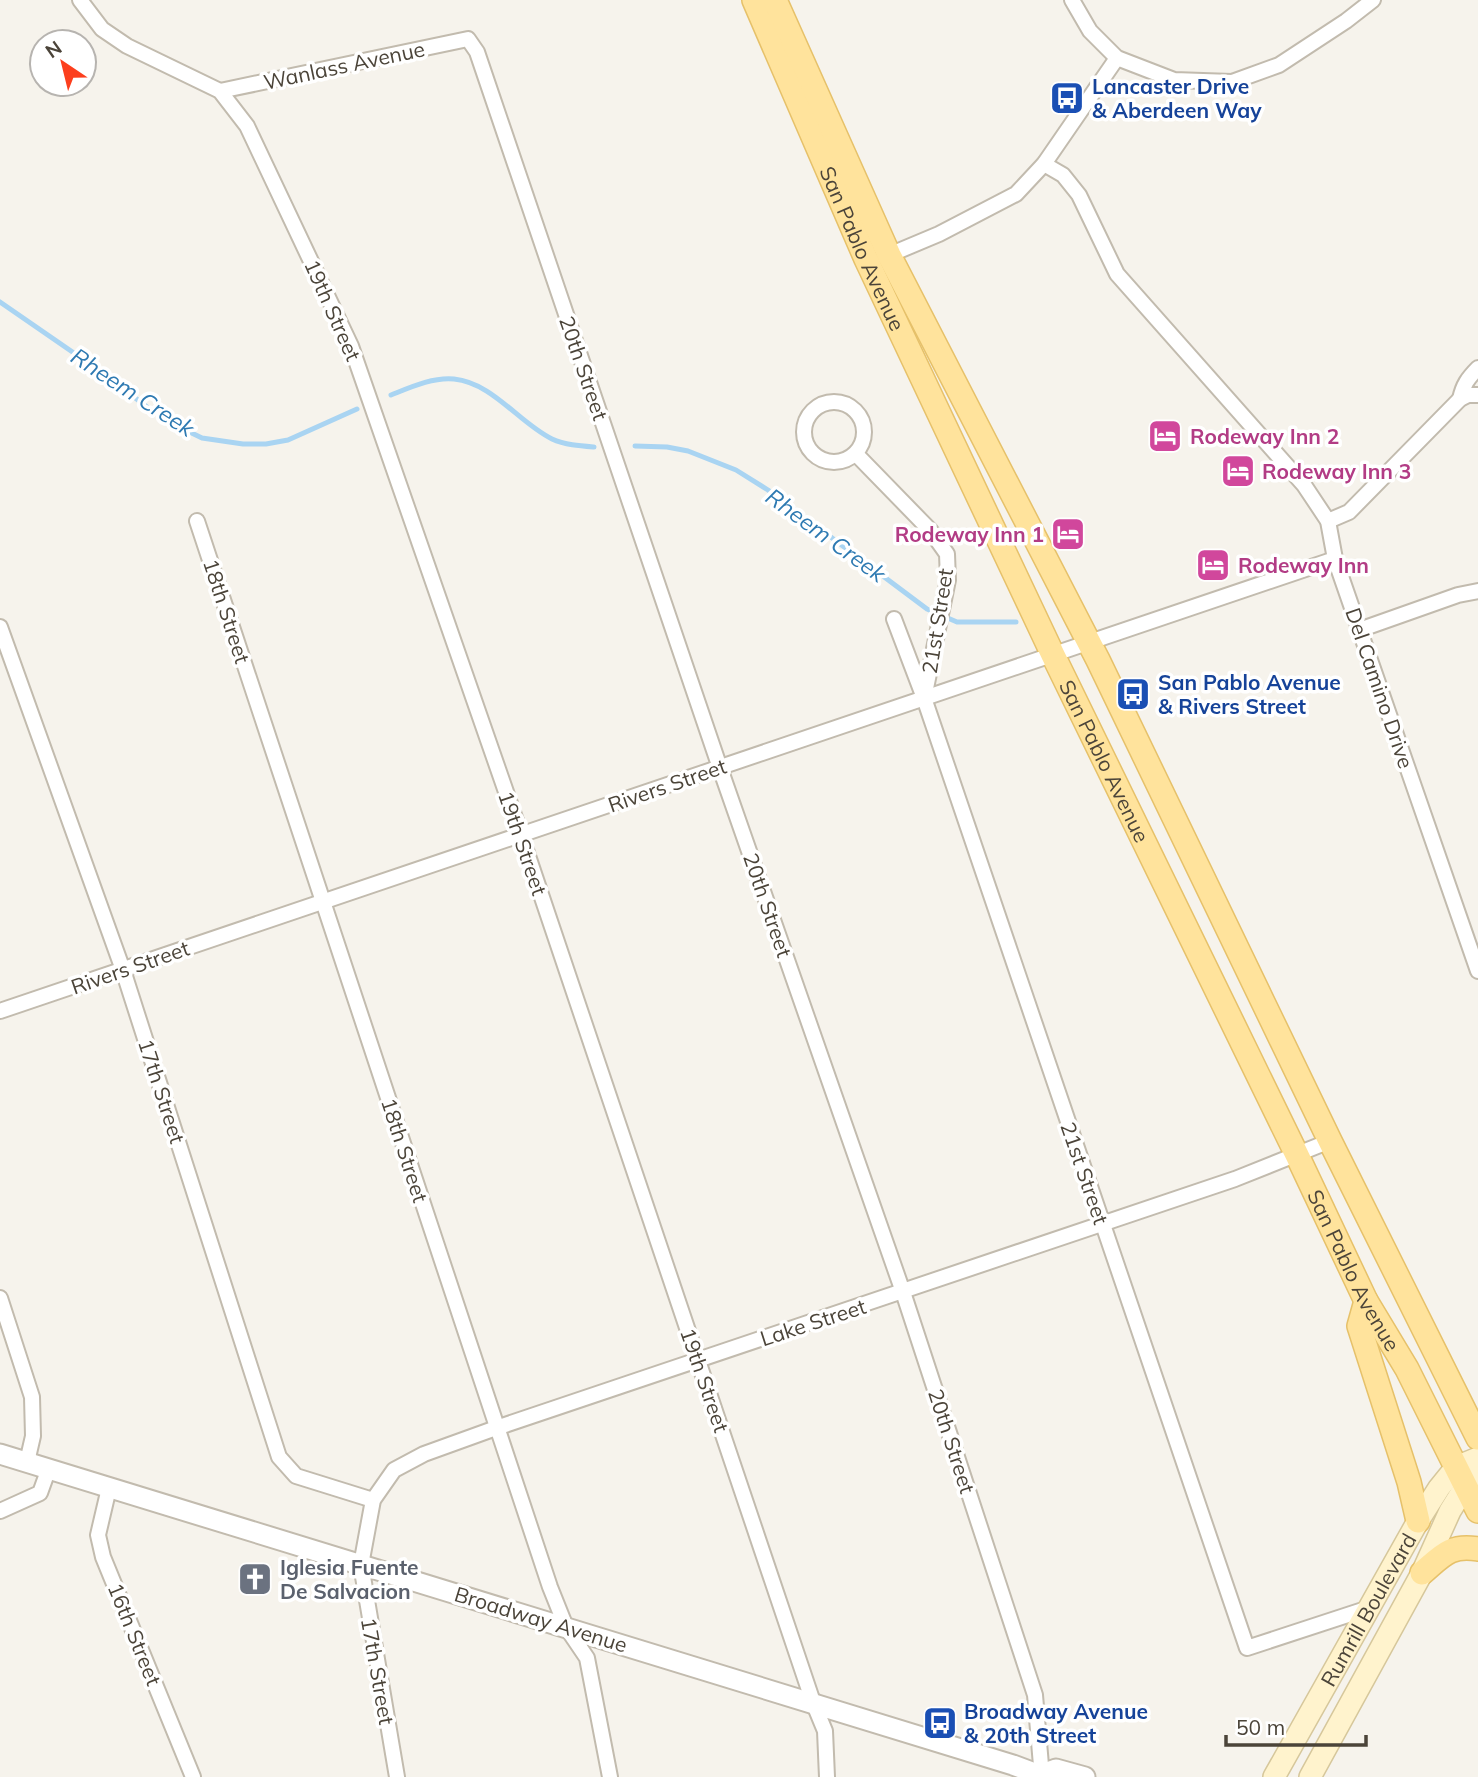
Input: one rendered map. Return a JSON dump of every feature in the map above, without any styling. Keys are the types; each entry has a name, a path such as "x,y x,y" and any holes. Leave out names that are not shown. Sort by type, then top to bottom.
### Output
{"main road":[{"name":"San Pablo Avenue","path":"754,0 866,260 1052,655 1366,1301 1467,1474 1478,1511"},
{"name":"San Pablo Avenue","path":"775,0 889,255 1089,642 1330,1141 1478,1438"},
{"path":"1366,1301 1359,1326 1409,1482 1418,1521"},
{"path":"1467,1474 1478,1458"},
{"name":"Rumrill Boulevard","path":"1263,1777 1279,1768 1439,1488 1467,1474"},
{"name":"Rumrill Boulevard","path":"1310,1777 1422,1573 1467,1474"},
{"path":"1422,1573 1448,1550 1463,1546 1478,1549"}],"street":[{"name":"19th Street","path":"80,0 102,29 127,46 220,91 247,126 351,346 521,835 825,1731 827,1777"},
{"path":"1072,0 1090,31 1117,58 1174,80 1232,82 1279,65 1373,0"},
{"name":"Wanlass Avenue","path":"220,91 468,39"},
{"name":"20th Street","path":"468,39 477,52 720,768 903,1292 1035,1695 1043,1776"},
{"path":"889,255 939,234 1016,194 1044,164 1117,58"},
{"name":"Del Camino Drive","path":"1044,164 1063,175 1079,195 1117,274 1304,485 1328,521 1335,559 1478,971"},
{"path":"1460,399 1462,388 1478,368"},
{"path":"1328,521 1349,512 1460,399 1468,395 1478,396"},
{"path":"833,402 845,404 855,410 862,420 865,432 856,454 834,463 822,461 813,454 803,433 812,411 822,404 833,402"},
{"name":"21st Street","path":"856,454 930,530 947,554 948,580 924,698"},
{"name":"18th Street","path":"197,521 550,1587 566,1627 587,1658 610,1777"},
{"name":"Rivers Street","path":"0,1011 1335,559"},
{"path":"1359,630 1458,595 1478,591"},
{"name":"21st Street","path":"894,619 924,698 1247,1648 1369,1608"},
{"name":"17th Street","path":"0,627 123,970 279,1457 296,1476 373,1500"},
{"name":"Lake Street","path":"361,1565 373,1500 394,1470 424,1454 496,1427 1235,1179 1330,1141"},
{"path":"0,1298 32,1397 33,1436 27,1462"},
{"name":"Broadway Avenue","path":"0,1454 813,1702 1043,1776 1056,1769 1085,1777"},
{"path":"3,1510 40,1493 49,1468"},
{"name":"16th Street","path":"109,1489 98,1535 103,1557 193,1777"},
{"name":"17th Street","path":"361,1565 397,1777"}],"waterway":[{"name":"Rheem Creek","path":"0,302 147,407 202,438 243,444 288,440 357,409"},
{"name":"Rheem Creek","path":"391,395 438,380 468,382 493,396 552,439 567,444 594,447"},
{"name":"Rheem Creek","path":"635,446 688,451 736,470 768,490 927,609 957,622 1016,622"}],"place":[{"name":"Lancaster Drive & Aberdeen Way","path":"1067,98"},
{"name":"Rodeway Inn 2","path":"1165,436"},
{"name":"Rodeway Inn 3","path":"1238,471"},
{"name":"Rodeway Inn 1","path":"1068,534"},
{"name":"Rodeway Inn","path":"1213,565"},
{"name":"San Pablo Avenue & Rivers Street","path":"1133,694"},
{"name":"Iglesia Fuente De Salvacion","path":"255,1579"},
{"name":"Broadway Avenue & 20th Street","path":"940,1723"}]}
